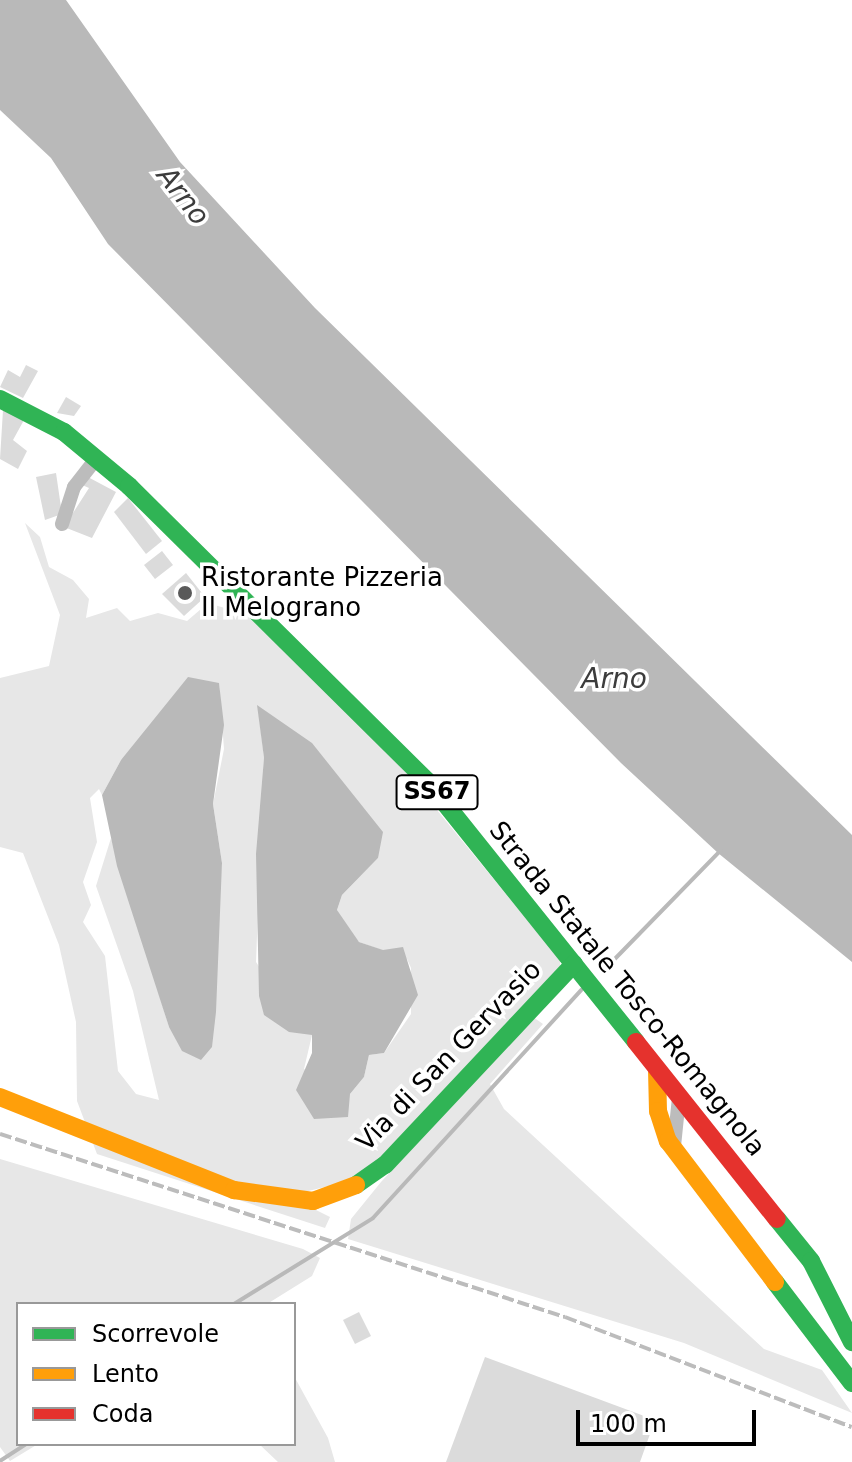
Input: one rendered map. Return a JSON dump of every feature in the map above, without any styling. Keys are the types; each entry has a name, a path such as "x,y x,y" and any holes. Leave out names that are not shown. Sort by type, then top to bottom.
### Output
{"main road":[{"name":"Strada Statale Tosco-Romagnola","path":"0,399 64,432 97,458 233,586 427,781 811,1261 852,1342"},
{"name":"Via di San Gervasio","path":"0,1097 234,1190 287,1202 326,1199 385,1165 574,964"},
{"path":"657,1070 658,1111 675,1149 852,1383"}],"street":[{"path":"62,524 74,487 97,458"},
{"path":"658,1111 665,1099 681,1098 675,1124 675,1149"},
{"path":"675,1124 702,1125"}],"shaded area":[{"path":"25,523 40,537 49,567 73,580 89,599 86,618 117,608 130,621 158,613 187,621 208,603 245,614 382,743 560,960 560,968 379,1160 345,1182 288,1196 330,1217 325,1228 97,1154 77,1101 76,1022 59,945 23,853 0,847 0,678 49,666 60,615","holes":["219,683 224,749 213,804 222,863 217,910 169,1027 111,838 96,886 133,991 159,1100 136,1094 118,1071 105,956 83,922 91,905 83,882 97,842 90,798 99,789 102,795 121,760","258,707 378,858 342,895 337,910 344,925 359,942 407,959 411,968 411,1014 384,1053 369,1055 364,1077 350,1094 304,1069 312,1035 301,1030 256,962 264,758"]},
{"path":"533,1017 543,1024 490,1084 504,1109 764,1349 822,1370 852,1413 684,1343 348,1239 351,1219 381,1182"},
{"path":"0,1159 303,1249 320,1258 312,1276 270,1302 16,1302 16,1446 35,1446 10,1461 0,1447"},
{"path":"296,1380 328,1438 335,1462 278,1462 261,1446 296,1446"}],"water":[{"name":"Arno","path":"0,0 66,0 180,162 315,308 852,835 852,962 718,853 621,763 108,244 51,158 0,110"},
{"path":"188,677 219,683 224,725 213,804 222,863 216,1012 212,1047 201,1060 182,1051 169,1027 117,866 102,795 121,760"},
{"path":"257,705 312,743 383,832 378,858 342,895 337,910 359,942 383,950 403,947 418,995 384,1053 369,1055 364,1077 350,1094 348,1117 314,1119 296,1090 312,1053 312,1035 289,1032 264,1015 259,996 256,854 264,758"}],"building":[{"path":"26,365 38,371 23,398 0,387 8,370 20,377"},
{"path":"66,397 81,406 74,416 57,413"},
{"path":"3,410 24,420 13,440 27,451 18,469 0,459"},
{"path":"56,473 62,514 45,520 36,477"},
{"path":"86,476 116,492 92,538 64,527 89,488 80,484"},
{"path":"128,498 162,541 146,554 114,512"},
{"path":"162,551 173,565 155,579 144,565"},
{"path":"186,573 205,597 184,616 162,594"},
{"path":"359,1312 371,1336 355,1344 343,1320"},
{"path":"485,1357 655,1420 640,1462 446,1462"}],"waterway":[{"path":"605,969 721,850"},
{"path":"237,1302 373,1218 581,990"},
{"path":"0,1461 23,1446"}],"railway":[{"path":"0,1134 565,1317 852,1427"}],"traffic: fast":[{"path":"0,399 64,432 129,486 427,781 636,1042"},
{"path":"356,1185 385,1165 574,964"},
{"path":"777,1219 811,1261 852,1342"},
{"path":"775,1282 852,1383"}],"traffic: slow":[{"path":"657,1070 658,1111 668,1141 775,1282"},
{"path":"0,1097 234,1190 313,1201 356,1185"}],"traffic: jam":[{"path":"636,1042 777,1219"}],"place":[{"name":"Ristorante Pizzeria Il Melograno","path":"185,593"}]}
